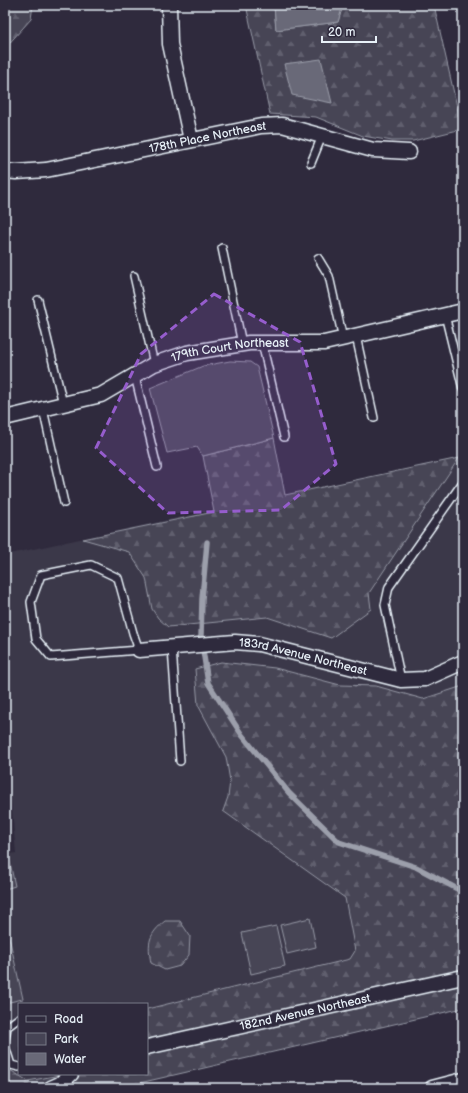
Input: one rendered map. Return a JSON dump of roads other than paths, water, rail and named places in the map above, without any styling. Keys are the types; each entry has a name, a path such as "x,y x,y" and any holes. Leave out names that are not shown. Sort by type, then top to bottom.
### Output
{"street":[{"path":"169,5 170,44 191,140"},
{"name":"178th Place Northeast","path":"5,171 16,172 46,170 261,126 282,125 373,150 409,152"},
{"name":"179th Court Northeast","path":"5,418 101,395 154,364 187,353 242,344 324,343 463,311"},
{"name":"183rd Avenue Northeast","path":"139,650 235,642 259,644 401,680 425,679 463,662"},
{"name":"182nd Avenue Northeast","path":"148,1047 463,977"},
{"path":"51,1088 60,1084 70,1075"},
{"path":"432,1088 463,1080"}],"lane":[{"path":"311,164 322,136"},
{"path":"222,248 242,344"},
{"path":"318,258 329,276 374,418"},
{"path":"134,276 154,364"},
{"path":"38,300 63,404"},
{"path":"445,315 463,389"},
{"path":"262,343 284,437"},
{"path":"135,376 157,467"},
{"path":"42,409 64,503"},
{"path":"401,680 385,606 389,587 463,482"},
{"path":"91,565 118,578 133,634 139,650 51,657 36,639 30,602 41,575 91,565"},
{"path":"172,648 180,760"},
{"path":"5,1040 7,1027 18,1019"},
{"path":"5,1046 11,1065 18,1068"}],"water":[{"path":"343,5 338,22 276,30 274,6"},
{"path":"321,59 332,103 292,95 284,64"}],"waterway":[{"path":"207,542 202,599 201,637 208,683 242,735 289,793 339,842 416,867 463,892"}]}
